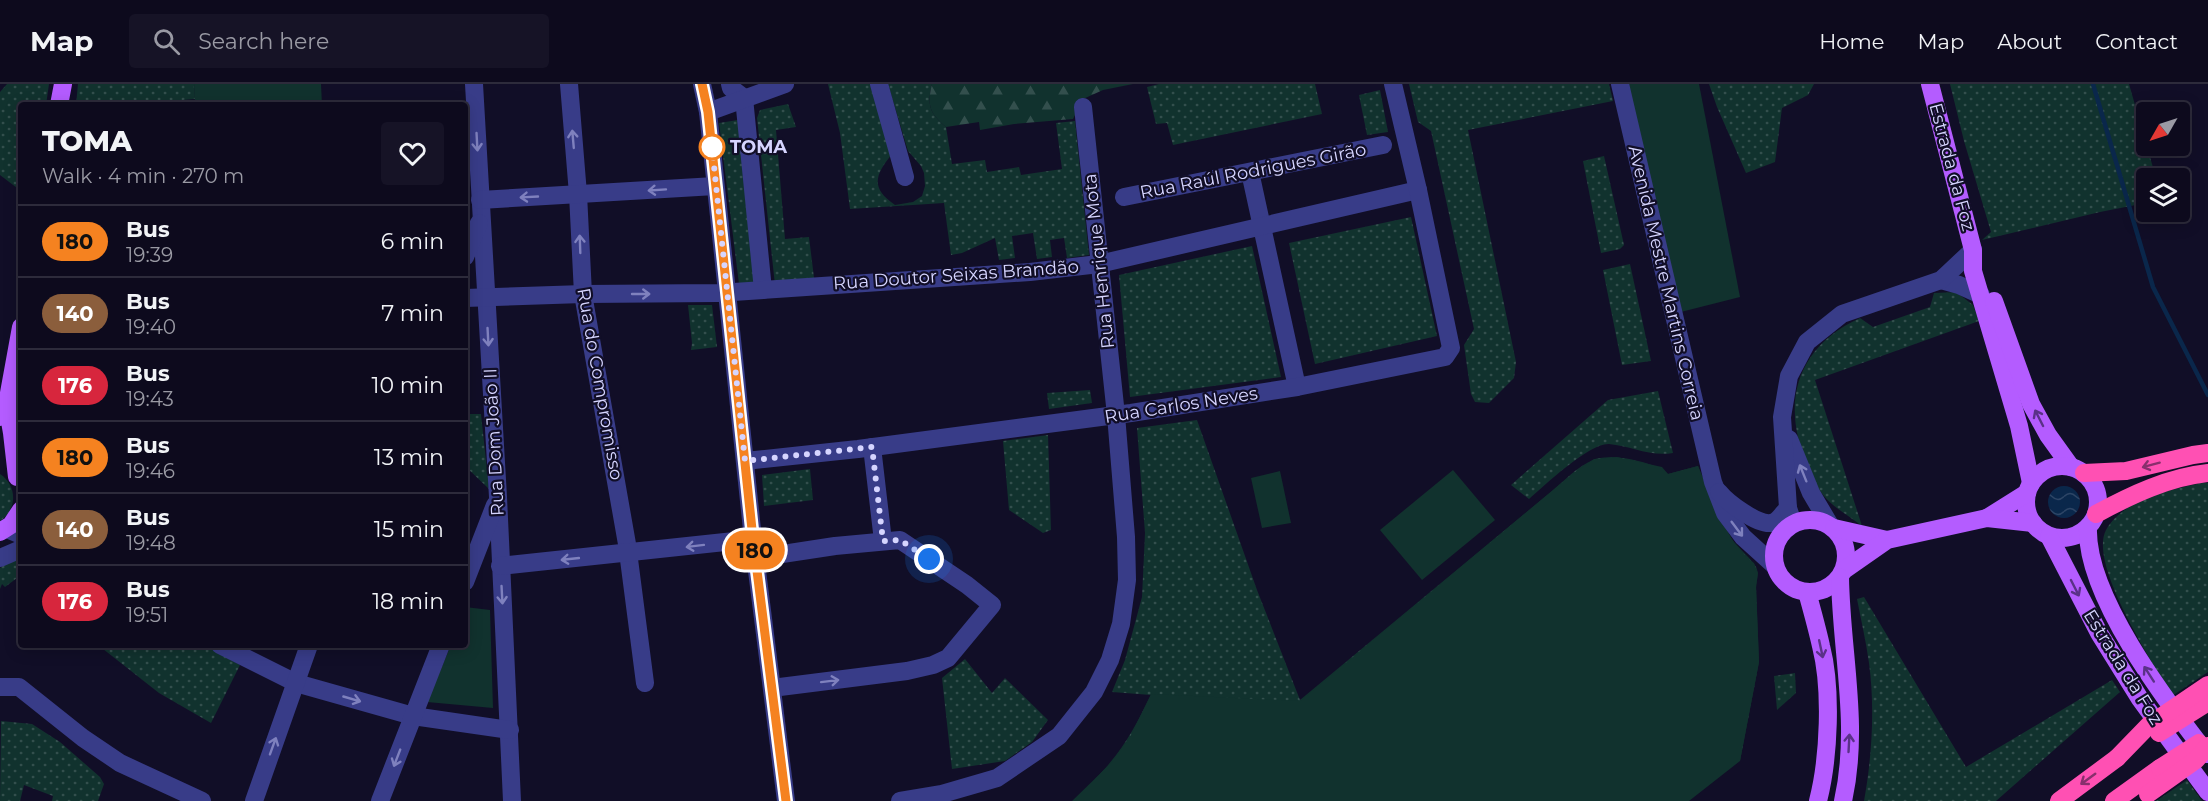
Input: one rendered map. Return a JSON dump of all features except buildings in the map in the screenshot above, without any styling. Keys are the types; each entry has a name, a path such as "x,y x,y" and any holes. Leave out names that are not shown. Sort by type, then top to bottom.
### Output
{"highway":[{"path":"2077,470 2126,471 2208,453"},
{"path":"2092,520 2118,502 2157,486 2208,472"},
{"path":"2117,758 2149,725 2208,685"},
{"path":"2059,801 2117,758 2208,702"},
{"path":"2114,801 2160,768 2208,738"},
{"path":"2143,797 2196,760 2208,746"}],"main road":[{"path":"60,102 63,84"},
{"name":"Estrada da Foz","path":"1930,84 1973,250 1973,271 2019,426 2029,488"},
{"name":"Estrada da Foz","path":"1973,250 1983,268 2031,404 2048,435 2077,470"},
{"path":"17,439 3,410 18,341"},
{"path":"0,464 11,470 18,479"},
{"path":"1987,518 2029,488 2039,474 2049,468 2060,466 2077,470 2092,481 2098,502 2092,520 2080,533 2070,537 2049,536 2033,523 2028,514 2026,503 2029,488"},
{"path":"1887,540 1790,515 1776,541 1773,554 1775,566 1785,582 1793,588 1807,592 1826,589 1842,573 1887,540 1987,518 2033,523"},
{"path":"6,532 18,516"},
{"name":"Estrada da Foz","path":"2092,520 2089,550 2119,625 2157,686 2208,755"},
{"path":"1832,526 1841,536 1846,547 1842,573 1850,741 1843,801"},
{"name":"Estrada da Foz","path":"2049,536 2099,633 2140,699 2208,792"},
{"path":"1807,592 1822,646 1826,684 1828,738 1818,801"}],"street":[{"name":"Rua Dom João II","path":"474,84 498,498 512,801"},
{"name":"Rua do Compromisso","path":"569,84 583,294 628,553 645,683"},
{"path":"702,84 708,112 753,539 786,801"},
{"path":"730,84 731,88 744,98 763,290"},
{"path":"708,112 785,84"},
{"path":"879,84 905,177"},
{"path":"1393,84 1418,190"},
{"name":"Avenida Mestre Martins Correia","path":"1620,84 1713,483 1725,513 1743,537 1775,566"},
{"name":"Rua Henrique Mota","path":"900,801 942,794 997,778 1059,736 1094,692 1110,660 1121,624 1127,580 1126,537 1116,415 1083,107"},
{"name":"Rua Raúl Rodrigues Girão","path":"1124,197 1383,145"},
{"path":"1250,172 1298,387"},
{"path":"480,200 715,186"},
{"name":"Rua Doutor Seixas Brandão","path":"468,298 727,292 1030,272 1099,264 1418,190"},
{"name":"Rua Carlos Neves","path":"745,461 1116,415 1298,387 1445,357 1450,348 1418,190"},
{"path":"468,250 481,219"},
{"path":"1790,515 1782,417 1789,376 1807,342 1842,314 1941,280 1973,250"},
{"path":"1941,280 1981,295"},
{"path":"1782,417 1810,490 1832,526"},
{"path":"872,447 883,541"},
{"name":"Avenida Mestre Martins Correia","path":"1713,483 1730,503 1762,522 1772,523 1790,515"},
{"path":"468,574 498,498"},
{"path":"500,566 753,539"},
{"path":"757,558 800,550 900,540 967,585 992,605 948,658 933,665 907,671 772,688"},
{"path":"0,558 18,550"},
{"path":"226,648 296,683 413,717 510,730"},
{"path":"254,801 308,648"},
{"path":"380,801 440,648"},
{"path":"0,687 19,687 83,738 120,763 202,801"}],"green space":[{"path":"7,84 49,84 46,102 18,102 18,189 0,175 0,92"},
{"path":"78,84 194,84 195,99 158,102 76,102"},
{"path":"194,84 321,84 322,102 195,102"},
{"path":"828,84 870,84 892,154 879,175 879,187 887,199 895,205 913,202 922,196 925,186 921,166 908,151 888,84 932,84 931,108 946,127 952,164 985,160 987,172 1019,167 1021,175 1062,169 1056,123 1075,121 1089,255 1067,258 1064,238 1050,240 1052,257 1037,259 1033,233 1012,236 1015,258 999,260 995,238 962,253 951,255 944,203 850,209 840,133"},
{"path":"932,84 1133,84 1103,90 1083,99 1073,119 1014,124 980,130 979,122 946,127 940,122 931,108"},
{"path":"1159,84 1315,84 1322,114 1173,145 1167,123 1156,124 1147,87"},
{"path":"1409,84 1609,84 1613,101 1468,130 1516,362 1514,378 1489,403 1475,402 1471,394 1464,345 1474,329 1431,131 1418,122"},
{"path":"1619,84 1699,84 1740,297 1673,314"},
{"path":"1709,84 1814,84 1808,95 1782,108 1775,162 1746,173"},
{"path":"1950,84 2129,84 2136,108 2136,156 2150,156 2153,168 2136,168 2136,205 1982,240 1991,232"},
{"path":"1380,90 1388,132 1367,135 1359,95"},
{"path":"788,104 796,127 776,130 785,239 809,237 815,286 775,285 757,118 760,110"},
{"path":"738,120 759,285 740,292 719,123"},
{"path":"1604,156 1624,245 1620,249 1601,253 1583,161"},
{"path":"1411,217 1437,336 1315,364 1289,243"},
{"path":"1252,246 1281,377 1130,397 1119,275"},
{"path":"1630,264 1651,361 1622,365 1603,270"},
{"path":"1956,292 1973,305 1979,321 1815,380 1862,526 1824,496 1808,466 1795,421 1795,400 1799,380 1808,361 1838,330 1860,318 1873,327 1930,307 1934,293"},
{"path":"688,305 712,305 717,347 691,350"},
{"path":"1090,390 1092,403 1049,409 1047,393"},
{"path":"1658,391 1673,453 1656,454 1609,444 1590,450 1567,466 1529,499 1511,485 1608,400"},
{"path":"468,414 481,414 489,489 468,469"},
{"path":"1197,420 1257,590 1300,700 1587,463 1600,458 1621,458 1643,462 1668,474 1698,466 1723,524 1734,542 1754,564 1758,576 1756,585 1759,662 1740,761 1385,716 1095,779 1127,739 1151,695 1112,692 1125,660 1142,597 1145,533 1137,428"},
{"path":"1048,435 1051,530 1043,533 1009,510 1003,441"},
{"path":"1617,457 1662,467 1668,474 1698,466 1721,520 1733,541 1754,563 1758,573 1756,588 1759,662 1740,761 1689,801 1072,801 1110,764 1130,737 1151,694 1300,701 1571,475 1594,459"},
{"path":"810,469 813,500 764,506 762,475"},
{"path":"1453,470 1495,520 1422,580 1380,530"},
{"path":"1280,471 1291,523 1262,528 1251,478"},
{"path":"0,474 10,485 13,498 10,511 0,521"},
{"path":"2208,483 2208,672 2172,696 2125,613 2106,566 2103,546 2106,530 2113,520 2135,504 2149,497"},
{"path":"18,557 18,577 5,587 2,584 0,589 0,568"},
{"path":"1864,597 1966,767 2112,680 2120,692 1996,801 1864,801 1871,750 1872,714 1869,663 1857,599"},
{"path":"468,607 490,610 493,708 427,702 450,648 468,648"},
{"path":"102,648 209,648 240,665 211,723 159,693"},
{"path":"965,659 992,693 1005,678 1048,720 1032,742 1005,761 952,769 942,678"},
{"path":"1795,673 1796,693 1777,710 1774,676"},
{"path":"1,721 32,724 60,742 100,777 104,784 98,801 52,801 53,796 24,785 20,801 0,801"},
{"path":"2187,780 2202,801 2156,801 2159,799"}],"water":[{"path":"2064,486 2075,491 2080,502 2075,513 2064,518 2053,513 2048,502 2053,491"}],"waterway":[{"path":"2093,84 2153,287 2208,395"}],"bus line":[{"name":"180","path":"702,84 708,112 753,539 786,801"}],"place":[{"name":"TOMA","path":"712,147"}],"route":[{"path":"712,147 745,461 872,447 883,541 900,540 929,559"}]}
